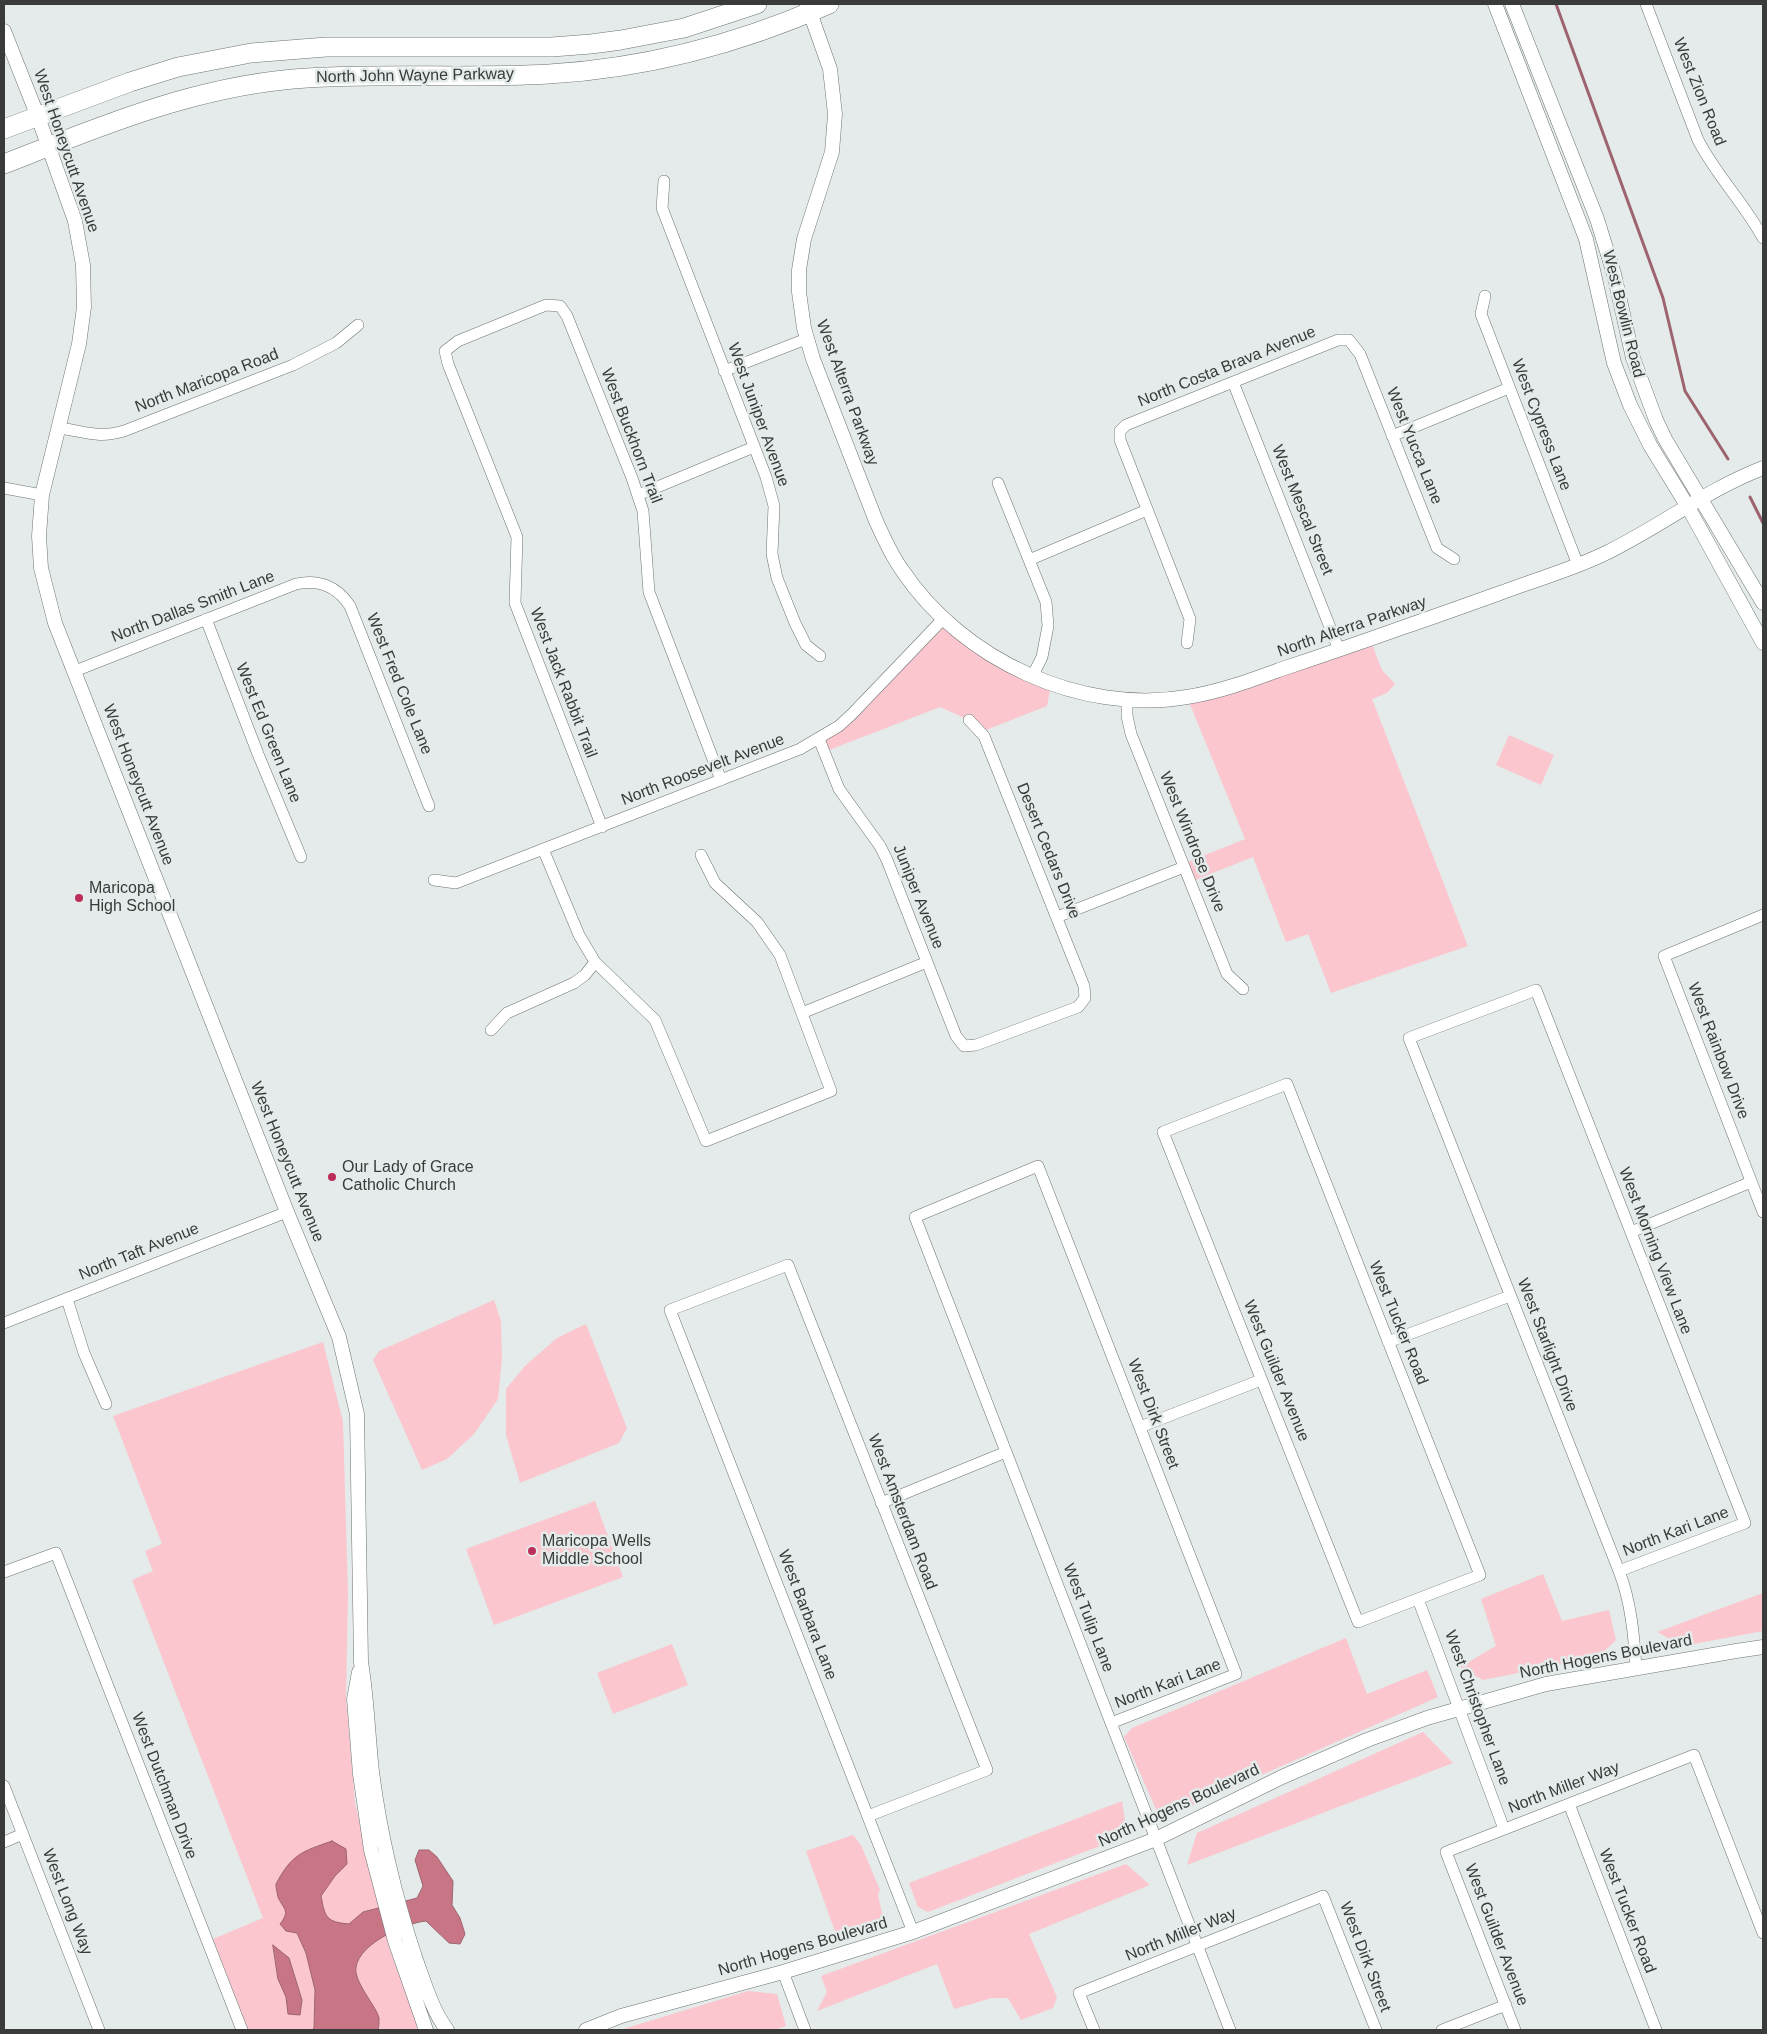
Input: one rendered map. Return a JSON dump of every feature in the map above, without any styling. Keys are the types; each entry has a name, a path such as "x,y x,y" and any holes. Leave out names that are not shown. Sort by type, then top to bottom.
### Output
{"highway":[{"name":"North John Wayne Parkway","path":"4,129 122,85 178,67 251,53 326,47 552,47 591,44 684,28 757,4"},
{"name":"North John Wayne Parkway","path":"4,164 146,110 228,89 293,80 549,74 606,69 674,58 715,47 809,8 829,4"}],"street":[{"name":"West Bowlin Road","path":"1495,4 1586,239 1614,363 1626,396 1650,445 1688,507 1763,644"},
{"name":"West Bowlin Road","path":"1512,4 1597,219 1614,274 1633,358 1648,400 1665,439 1763,603"},
{"name":"West Zion Road","path":"1646,4 1705,154 1759,222 1763,238"},
{"name":"West Alterra Parkway","path":"809,8 830,69 835,114 832,152 804,239 799,270 799,292 806,339 889,550 904,573 944,618"},
{"name":"West Honeycutt Avenue","path":"4,31 38,117 75,222 83,265 84,307 79,344 42,495 39,536 41,568 55,623 287,1212 339,1337 357,1414 361,1662 367,1697 372,1772 395,1940 426,2030"},
{"name":"West Juniper Avenue","path":"664,181 662,208 766,477 774,506 772,554 777,578 806,645 820,656"},
{"name":"West Cypress Lane","path":"1485,296 1481,314 1578,565"},
{"name":"West Buckhorn Trail","path":"446,351 458,341 546,305 560,306 567,316 638,495 643,511 650,592 721,780"},
{"name":"North Maricopa Road","path":"58,428 93,435 114,434 294,366 336,343 358,325"},
{"path":"724,371 806,339"},
{"name":"North Costa Brava Avenue","path":"1147,510 1120,440 1120,431 1126,425 1338,340 1349,340"},
{"name":"West Yucca Lane","path":"1349,340 1360,354 1437,548 1454,559"},
{"name":"West Jack Rabbit Trail","path":"446,351 448,364 516,537 515,603 602,826"},
{"name":"West Mescal Street","path":"1233,382 1339,650"},
{"path":"1392,436 1510,388"},
{"path":"638,495 754,447"},
{"name":"North Alterra Parkway","path":"944,618 970,641 1044,682 1099,697 1127,700 1185,698 1229,688 1578,565 1607,553 1729,482 1763,468"},
{"path":"998,483 1046,602 1048,626 1042,657 1032,677"},
{"path":"4,488 42,495"},
{"path":"1029,560 1147,510 1190,619 1186,643"},
{"name":"North Dallas Smith Lane","path":"75,671 296,584 312,582 325,584"},
{"name":"West Fred Cole Lane","path":"325,584 338,591 350,606 429,806"},
{"name":"North Roosevelt Avenue","path":"434,880 456,883 800,750 819,739 852,714 944,618"},
{"name":"West Ed Green Lane","path":"206,620 258,754 301,857"},
{"name":"West Windrose Drive","path":"1127,700 1127,716 1131,734 1227,974 1244,989"},
{"name":"Desert Cedars Drive","path":"964,1046 976,1045 1078,1007 1085,998 1084,986 984,736 969,720"},
{"name":"Juniper Avenue","path":"819,739 839,789 880,846 887,860 956,1036 964,1046"},
{"path":"543,849 579,935 596,962 655,1020 706,1141 831,1091 780,955 758,922 715,883 701,855"},
{"path":"1056,916 1184,867"},
{"name":"West Rainbow Drive","path":"1763,915 1664,956 1763,1212"},
{"path":"491,1030 507,1013 574,983 585,975 596,962"},
{"path":"802,1013 927,962"},
{"name":"West Morning View Lane","path":"1409,1038 1536,990 1745,1523"},
{"name":"West Starlight Drive","path":"1409,1038 1619,1571 1633,1622 1636,1668"},
{"name":"West Tucker Road","path":"1163,1132 1286,1084 1480,1575 1418,1599"},
{"name":"West Guilder Avenue","path":"1163,1132 1358,1622 1418,1599"},
{"name":"West Dirk Street","path":"915,1217 1038,1166 1236,1674"},
{"path":"1631,1232 1751,1182"},
{"name":"North Taft Avenue","path":"4,1323 287,1212"},
{"name":"West Tulip Lane","path":"915,1217 1230,2030"},
{"name":"West Barbara Lane","path":"788,1265 670,1310 914,1932"},
{"name":"West Amsterdam Road","path":"788,1265 987,1770 868,1816"},
{"path":"1388,1342 1510,1296"},
{"path":"67,1299 84,1352 106,1404"},
{"path":"1140,1427 1261,1380"},
{"path":"881,1502 1006,1452"},
{"name":"North Kari Lane","path":"1619,1571 1745,1523"},
{"name":"West Dutchman Drive","path":"4,1572 56,1553 242,2030"},
{"name":"West Christopher Lane","path":"1418,1599 1504,1829"},
{"name":"North Hogens Boulevard","path":"586,2030 621,2016 783,1972 914,1932 1156,1839 1282,1777 1367,1740 1427,1718 1546,1684 1763,1648"},
{"name":"North Kari Lane","path":"1111,1723 1236,1674"},
{"name":"North Miller Way","path":"1446,1852 1694,1755 1763,1933"},
{"name":"West Long Way","path":"4,1786 99,2030"},
{"name":"West Tucker Road","path":"1569,1804 1656,2030"},
{"path":"4,1842 23,1834"},
{"name":"West Guilder Avenue","path":"1446,1852 1515,2030"},
{"name":"West Honeycutt Avenue","path":"388,1892 408,1937 439,2020 447,2030"},
{"name":"West Dirk Street","path":"1323,1896 1376,2030"},
{"name":"North Miller Way","path":"1094,2030 1079,1993 1323,1896"},
{"path":"783,1972 806,2030"},
{"path":"1442,2030 1506,2005"}],"shaded area":[{"path":"944,618 1051,684 1047,706 981,732 969,720 940,707 824,752 819,739"},
{"path":"1370,639 1382,670 1395,684 1387,693 1372,699 1468,946 1331,993 1308,934 1286,942 1253,857 1190,882 1183,864 1245,839 1187,697"},
{"path":"1509,735 1554,755 1541,785 1496,765"},
{"path":"494,1300 501,1321 502,1358 498,1399 474,1434 447,1459 422,1470 373,1360 379,1351"},
{"path":"586,1324 627,1428 619,1443 520,1483 506,1435 506,1389 525,1366 557,1338"},
{"path":"323,1342 343,1422 348,1594 346,1698 355,1803 389,1948 416,2021 417,2030 248,2030 213,1939 263,1918 132,1580 153,1571 145,1551 162,1544 113,1416"},
{"path":"595,1501 623,1577 494,1625 466,1549"},
{"path":"1543,1574 1562,1621 1609,1610 1616,1640 1598,1657 1483,1680 1460,1667 1496,1646 1481,1599"},
{"path":"1763,1593 1763,1631 1683,1646 1657,1632"},
{"path":"1346,1638 1367,1694 1427,1670 1438,1697 1173,1814 1159,1816 1124,1737 1132,1728"},
{"path":"672,1644 688,1685 613,1714 597,1673"},
{"path":"1423,1732 1453,1763 1187,1865 1197,1833"},
{"path":"1122,1801 1125,1821 1113,1833 1113,1841 928,1912 918,1907 909,1883"},
{"path":"853,1835 861,1845 880,1890 878,1895 883,1917 876,1927 837,1937 806,1851"},
{"path":"332,1841 346,1849 347,1864 335,1876 321,1896 326,1914 335,1922 349,1924 363,1912 417,1898 423,1886 415,1860 419,1850 429,1850 437,1857 453,1881 452,1905 460,1918 465,1934 460,1944 449,1943 426,1921 406,1926 382,1938 362,1954 357,1963 356,1973 358,1979 379,2018 378,2030 312,2030 314,2028 315,1990 306,1953 297,1933 286,1931 280,1924 286,1912 278,1897 276,1884 287,1866 298,1855"},
{"path":"1126,1864 1150,1885 1029,1934 1057,1997 1053,2008 1021,2020 1008,1998 992,1998 954,2009 937,1964 817,2011 827,1992 821,1976"},
{"path":"273,1945 289,1958 302,2000 300,2015 288,2014 286,1997 278,1979"},
{"path":"748,1991 777,1994 786,2026 774,2030 620,2030"}],"waterway":[{"path":"1556,4 1663,298 1685,391 1728,459"},
{"path":"1750,497 1763,523"}],"place":[{"name":"Maricopa High School","path":"79,898"},
{"name":"Our Lady of Grace Catholic Church","path":"332,1177"},
{"name":"Maricopa Wells Middle School","path":"532,1551"}]}
